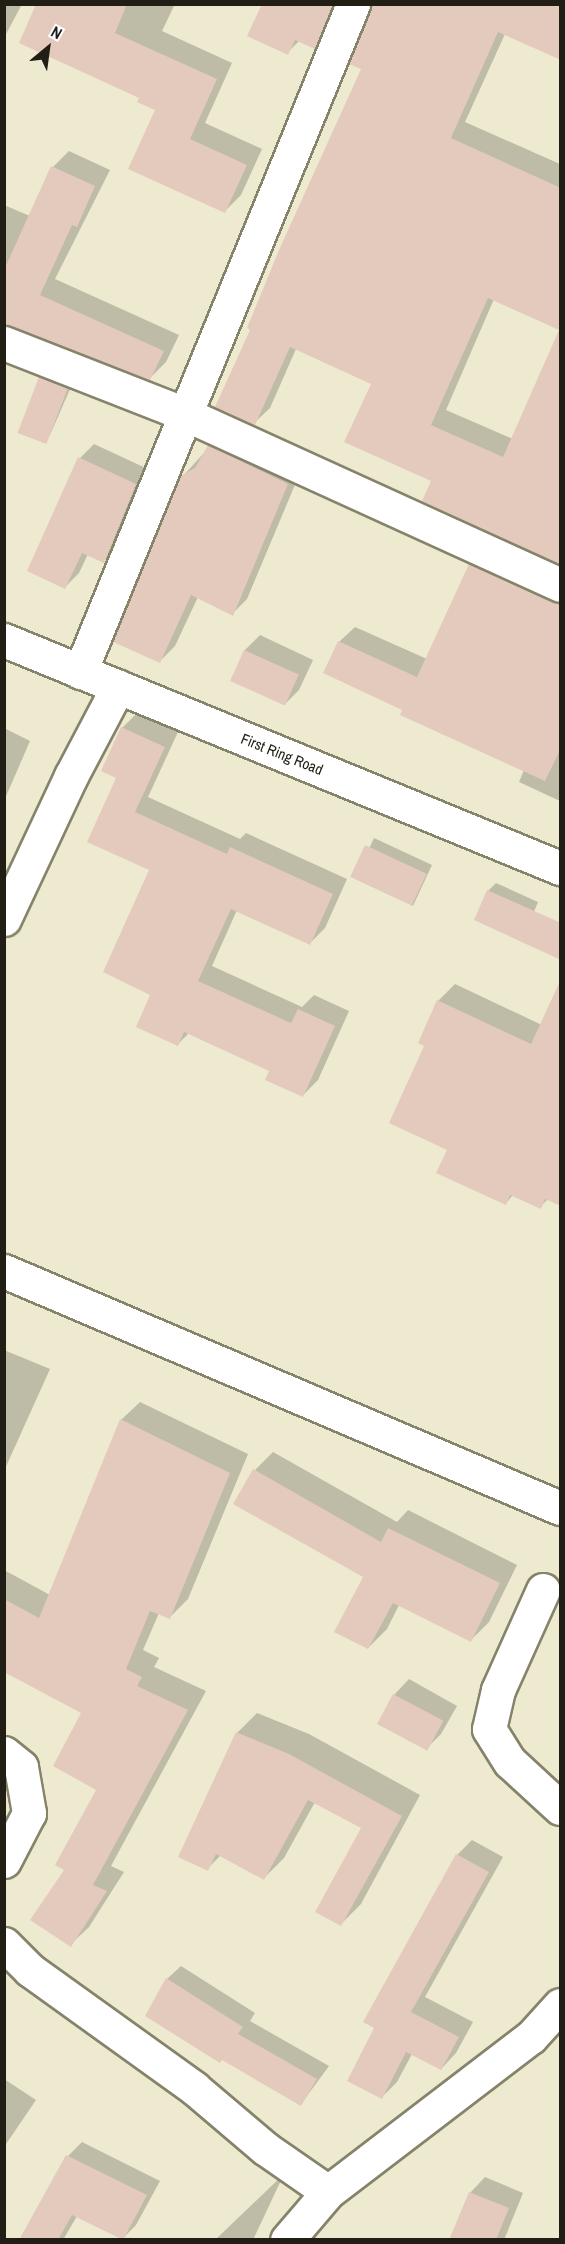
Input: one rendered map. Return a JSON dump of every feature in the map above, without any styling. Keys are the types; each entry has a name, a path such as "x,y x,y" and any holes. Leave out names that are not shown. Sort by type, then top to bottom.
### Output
{"street":[{"path":"80,672 183,413 353,4"},
{"path":"4,343 183,413 561,585"},
{"name":"First Ring Road","path":"4,640 561,868"},
{"path":"4,919 71,776 118,687"},
{"path":"4,1271 561,1508"},
{"path":"543,1590 498,1690 489,1729 510,1762 561,1808"},
{"path":"4,1753 21,1767 29,1813 4,1861"},
{"path":"4,1944 30,1970 195,2088 266,2149 328,2192"},
{"path":"287,2240 328,2192 531,2037 561,2005"}],"building":[{"path":"36,4 127,4 115,33 217,79 190,139 247,165 225,213 128,169 155,110 137,102 139,98 19,43"},
{"path":"262,4 333,4 315,49 295,40 288,55 247,36"},
{"path":"371,4 561,4 561,60 498,32 451,138 561,188 561,565 422,501 431,481 344,442 371,384 290,347 255,425 215,407 250,330 247,328 279,250 361,69 349,64","holes":["488,298 559,330 503,457 431,425"]},
{"path":"51,166 95,186 77,227 72,225 40,295 164,351 150,380 4,325 4,270"},
{"path":"39,377 68,388 46,444 17,433"},
{"path":"208,445 288,484 233,616 191,595 160,663 113,642 180,476 195,468"},
{"path":"78,457 136,484 104,563 82,553 65,589 27,571"},
{"path":"469,564 561,604 561,748 545,781 400,715 402,710 323,673 338,641 417,677"},
{"path":"244,650 299,674 285,705 230,681"},
{"path":"121,727 165,747 135,812 227,854 230,847 333,894 310,945 231,909 198,981 291,1023 298,1009 335,1026 303,1097 265,1080 269,1071 184,1032 178,1046 136,1027 150,995 103,972 149,870 87,842 116,778 101,771"},
{"path":"365,845 427,874 412,905 350,877"},
{"path":"487,890 561,923 561,960 474,920"},
{"path":"561,979 561,1206 545,1199 541,1209 510,1195 506,1205 436,1173 447,1150 389,1123 424,1046 418,1043 437,1000 531,1044"},
{"path":"120,1419 230,1473 170,1619 150,1611 126,1669 142,1677 137,1686 188,1710 93,1885 107,1891 71,1947 30,1920 64,1870 55,1865 96,1790 53,1766 81,1713 4,1672 4,1599 39,1618"},
{"path":"253,1469 381,1542 388,1528 500,1583 471,1642 393,1603 368,1649 334,1632 363,1577 233,1504"},
{"path":"393,1694 443,1721 427,1751 377,1724"},
{"path":"236,1732 289,1754 402,1816 341,1926 315,1912 361,1828 308,1800 264,1880 216,1854 208,1871 178,1857"},
{"path":"456,1854 489,1872 411,2012 459,2037 441,2070 406,2052 382,2099 347,2081 374,2028 363,2022"},
{"path":"166,1978 243,2027 238,2034 317,2079 301,2106 222,2060 220,2063 145,2016"},
{"path":"66,2155 147,2195 123,2240 72,2215 58,2240 19,2240"},
{"path":"469,2192 509,2208 496,2240 449,2240"}]}
